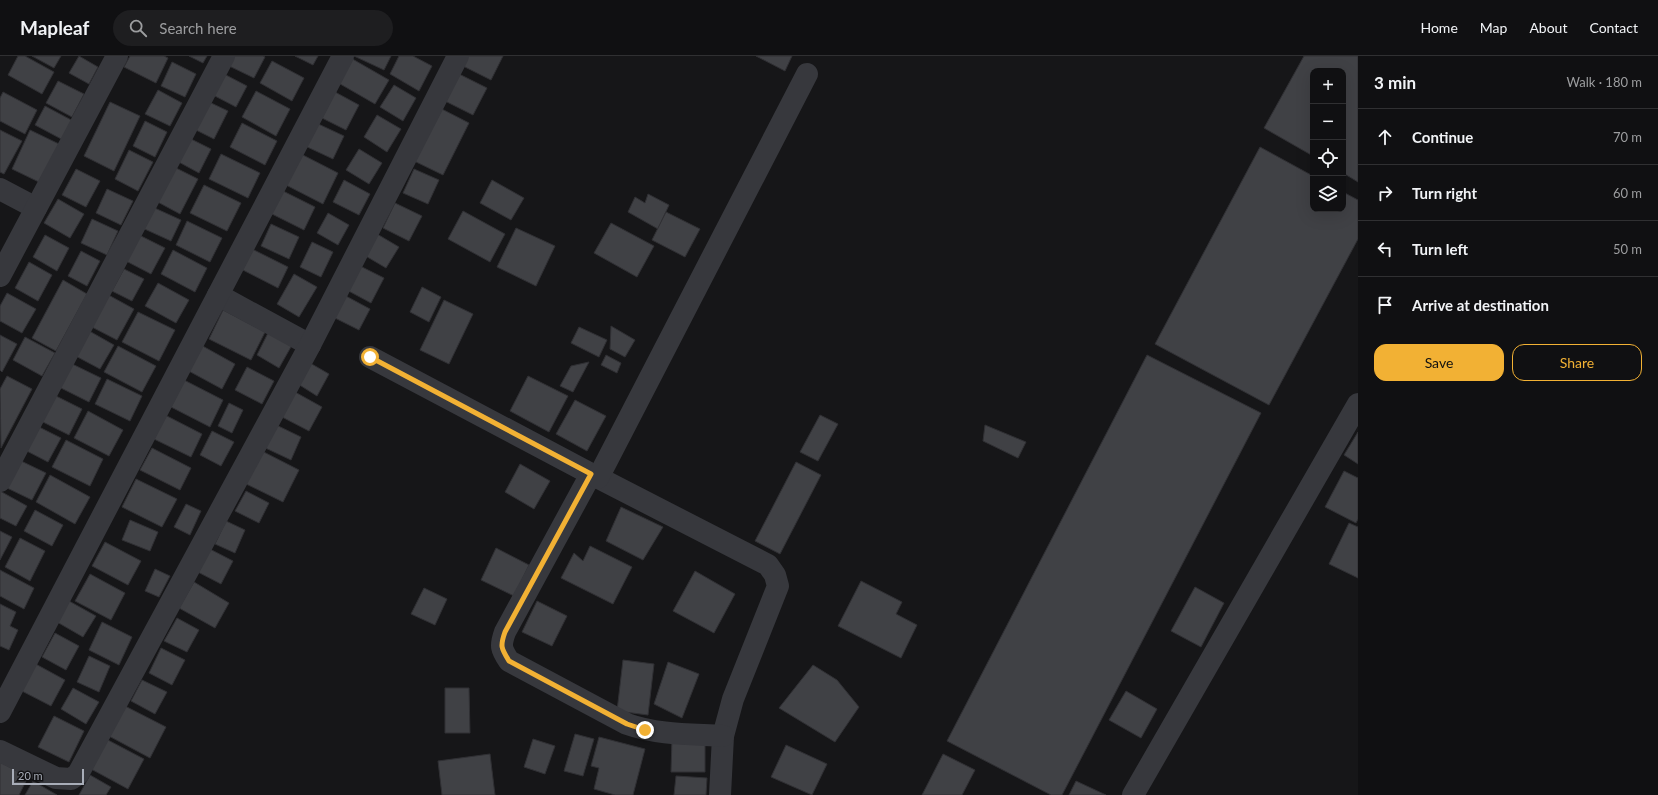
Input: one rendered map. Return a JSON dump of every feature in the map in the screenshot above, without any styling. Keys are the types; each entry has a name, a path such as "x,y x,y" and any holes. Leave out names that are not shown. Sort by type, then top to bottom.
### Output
{"street":[{"path":"0,276 117,56"},
{"path":"0,481 224,56"},
{"path":"0,712 343,56"},
{"path":"0,751 56,778 71,779 78,774 310,345 458,56"},
{"path":"723,736 664,733 645,730 627,724 509,661 502,650 501,644 505,632 595,476 807,74"},
{"path":"0,189 36,208"},
{"path":"218,295 310,345"},
{"path":"370,357 595,476 768,565 775,575 778,586 733,699 723,736 720,795"},
{"path":"1133,795 1358,404"}],"building":[{"path":"18,56 25,56 54,72 42,94 8,75"},
{"path":"32,56 61,56 54,68"},
{"path":"79,56 98,67 89,84 69,73"},
{"path":"130,56 164,56 168,58 156,83 124,67"},
{"path":"189,56 207,56 203,63"},
{"path":"228,56 265,57 254,78 225,64"},
{"path":"295,56 318,56 313,65"},
{"path":"354,56 391,56 384,70"},
{"path":"399,56 413,56 432,66 419,91 390,74"},
{"path":"458,56 503,56 491,80 455,62"},
{"path":"756,56 792,56 785,71"},
{"path":"1304,56 1358,56 1358,182 1346,175 1346,68 1310,68 1310,154 1264,128"},
{"path":"349,57 389,80 375,104 335,81"},
{"path":"272,61 304,78 292,101 260,83"},
{"path":"172,62 196,74 185,97 161,86"},
{"path":"457,73 487,88 473,115 443,100"},
{"path":"224,74 247,86 236,107 213,95"},
{"path":"58,81 84,94 72,117 46,103"},
{"path":"394,85 416,98 403,121 380,107"},
{"path":"158,90 182,103 170,126 145,114"},
{"path":"256,91 290,109 276,136 242,117"},
{"path":"3,92 37,110 25,134 0,121 0,98"},
{"path":"335,92 359,105 346,130 322,118"},
{"path":"110,102 140,116 114,171 84,156"},
{"path":"209,102 228,111 214,139 196,130"},
{"path":"45,106 75,122 65,141 35,125"},
{"path":"436,106 469,123 443,175 410,159"},
{"path":"377,115 401,129 387,152 364,137"},
{"path":"145,121 167,132 155,157 133,146"},
{"path":"314,122 344,136 333,159 303,145"},
{"path":"242,123 277,141 265,165 230,147"},
{"path":"0,130 22,141 4,174 0,172"},
{"path":"30,130 59,144 41,183 12,169"},
{"path":"187,137 211,149 199,173 175,160"},
{"path":"1260,147 1310,174 1310,212 1346,212 1346,194 1358,200 1358,239 1269,405 1155,344"},
{"path":"359,149 382,163 369,184 346,170"},
{"path":"129,150 153,162 138,191 115,179"},
{"path":"299,153 338,173 323,204 284,184"},
{"path":"221,154 260,173 248,198 209,179"},
{"path":"172,166 198,179 180,214 154,200"},
{"path":"76,169 100,181 86,207 62,195"},
{"path":"414,169 439,180 428,204 403,193"},
{"path":"344,180 370,194 359,215 333,202"},
{"path":"492,180 524,198 511,220 480,203"},
{"path":"204,185 241,203 227,231 190,213"},
{"path":"107,189 133,201 121,225 96,213"},
{"path":"281,190 315,207 304,230 270,213"},
{"path":"648,194 669,205 658,229 628,212 635,197 645,203"},
{"path":"58,199 84,214 70,238 44,223"},
{"path":"395,203 422,216 409,241 383,228"},
{"path":"148,205 181,220 171,241 138,226"},
{"path":"463,211 505,234 490,262 448,239"},
{"path":"666,212 700,229 685,257 652,240"},
{"path":"328,213 349,225 338,245 317,233"},
{"path":"92,219 118,231 107,255 81,243"},
{"path":"187,221 222,238 210,262 176,245"},
{"path":"611,223 654,246 637,277 594,253"},
{"path":"271,224 299,237 289,259 261,246"},
{"path":"516,228 555,246 536,286 497,267"},
{"path":"377,234 399,247 386,268 364,255"},
{"path":"45,235 69,248 57,271 33,257"},
{"path":"139,235 165,248 151,274 126,261"},
{"path":"312,242 333,252 321,277 300,267"},
{"path":"248,247 288,267 278,288 237,267"},
{"path":"173,250 207,268 195,292 161,274"},
{"path":"81,251 100,261 87,286 68,276"},
{"path":"29,262 52,275 38,301 15,288"},
{"path":"356,264 384,278 371,303 343,288"},
{"path":"124,269 144,279 132,301 112,291"},
{"path":"294,274 317,287 299,317 277,304"},
{"path":"63,280 87,294 56,351 32,338"},
{"path":"158,283 189,300 176,323 145,306"},
{"path":"422,287 441,297 429,322 410,312"},
{"path":"103,292 134,309 117,340 86,324"},
{"path":"7,293 36,309 22,333 0,321 0,306"},
{"path":"344,295 370,309 359,330 333,317"},
{"path":"444,300 473,314 449,364 420,350"},
{"path":"223,310 265,332 251,360 209,339"},
{"path":"138,312 175,330 159,361 122,342"},
{"path":"611,326 635,340 625,357 610,349"},
{"path":"579,327 607,340 599,357 571,343"},
{"path":"84,328 114,345 100,369 70,353"},
{"path":"268,333 292,345 279,368 257,355"},
{"path":"0,335 17,344 2,372 0,370"},
{"path":"25,337 55,353 42,376 13,360"},
{"path":"199,344 235,364 222,389 185,369"},
{"path":"118,346 156,366 142,392 104,372"},
{"path":"606,355 621,363 617,373 601,365"},
{"path":"1147,355 1261,413 1062,795 1051,795 947,741"},
{"path":"66,361 101,378 89,402 55,385"},
{"path":"589,362 573,392 560,386 571,366"},
{"path":"310,363 329,374 317,396 298,384"},
{"path":"247,367 274,381 262,404 235,390"},
{"path":"7,376 32,389 1,448 0,389"},
{"path":"528,376 568,396 549,432 510,411"},
{"path":"107,379 142,396 130,421 95,404"},
{"path":"184,380 223,400 210,427 171,407"},
{"path":"295,392 322,407 309,431 282,417"},
{"path":"50,393 82,409 69,435 37,419"},
{"path":"575,400 606,416 587,451 556,434"},
{"path":"229,403 243,410 232,433 218,426"},
{"path":"88,411 123,430 109,456 74,438"},
{"path":"165,415 202,434 191,457 154,439"},
{"path":"820,415 838,424 818,461 800,452"},
{"path":"270,422 301,437 291,460 259,445"},
{"path":"33,424 61,438 48,462 21,448"},
{"path":"985,425 1026,442 1018,458 983,441"},
{"path":"212,431 234,442 221,466 200,455"},
{"path":"1358,432 1358,464 1344,455"},
{"path":"66,440 103,459 90,486 52,467"},
{"path":"152,448 191,468 180,490 140,470"},
{"path":"256,448 299,470 283,502 240,481"},
{"path":"19,460 46,473 32,500 5,487"},
{"path":"796,462 821,475 780,554 755,541"},
{"path":"520,464 550,481 534,509 505,492"},
{"path":"1344,471 1358,478 1358,519 1356,523 1325,507"},
{"path":"50,475 90,497 75,524 36,502"},
{"path":"136,479 177,499 162,527 122,507"},
{"path":"0,491 27,506 16,526 0,518"},
{"path":"246,491 269,503 259,523 235,511"},
{"path":"186,504 201,511 190,535 174,527"},
{"path":"621,507 663,527 643,560 606,541"},
{"path":"35,510 63,525 52,546 24,531"},
{"path":"130,520 158,532 150,551 122,540"},
{"path":"226,521 245,530 235,553 215,544"},
{"path":"1349,523 1358,527 1358,578 1329,564"},
{"path":"0,531 12,537 0,560"},
{"path":"20,538 45,551 30,581 5,567"},
{"path":"105,542 141,561 128,585 92,566"},
{"path":"204,546 233,561 221,584 192,569"},
{"path":"590,546 632,567 613,604 561,578 574,553 583,561"},
{"path":"496,548 529,565 514,596 481,580"},
{"path":"155,569 170,576 159,597 145,591"},
{"path":"0,570 34,588 24,609 0,596"},
{"path":"695,571 735,594 714,633 673,611"},
{"path":"90,574 125,593 111,620 75,601"},
{"path":"861,581 902,602 896,614 917,625 901,658 838,626"},
{"path":"194,582 229,603 215,628 179,608"},
{"path":"1195,587 1224,603 1201,647 1171,631"},
{"path":"424,588 447,599 435,625 411,614"},
{"path":"69,601 96,616 83,637 57,622"},
{"path":"537,601 567,616 552,646 522,632"},
{"path":"0,604 16,612 10,626 18,630 9,650 0,646"},
{"path":"177,618 199,630 187,652 164,641"},
{"path":"102,622 132,637 119,665 89,650"},
{"path":"55,633 79,646 66,670 42,657"},
{"path":"161,648 185,660 172,685 149,673"},
{"path":"89,656 110,666 99,692 77,682"},
{"path":"623,660 654,664 648,715 617,711"},
{"path":"32,662 65,680 51,706 18,689"},
{"path":"668,662 699,674 682,718 654,704"},
{"path":"813,665 837,680 859,707 835,742 779,708"},
{"path":"142,680 167,692 155,714 131,701"},
{"path":"73,688 99,702 86,724 61,709"},
{"path":"445,688 469,688 470,733 445,733"},
{"path":"1126,691 1157,709 1141,738 1109,720"},
{"path":"123,705 166,727 150,758 107,735"},
{"path":"54,716 84,731 69,762 38,747"},
{"path":"575,734 594,739 583,776 564,771"},
{"path":"599,737 645,749 633,795 615,795 594,789 599,768 591,766"},
{"path":"672,738 705,739 705,772 671,772"},
{"path":"106,739 144,759 128,789 91,769"},
{"path":"533,739 555,746 545,774 524,767"},
{"path":"786,745 827,764 812,795 771,777"},
{"path":"490,754 495,795 442,795 438,761"},
{"path":"943,754 975,770 962,795 922,795"},
{"path":"0,762 28,777 19,795 0,795"},
{"path":"90,775 111,787 106,795 79,795"},
{"path":"676,776 707,778 706,795 674,795"},
{"path":"33,781 57,795 25,795"},
{"path":"1076,781 1106,795 1069,795"}],"route":[{"path":"370,357 591,474 505,632 501,644 502,650 509,661 627,724 645,730"}]}
